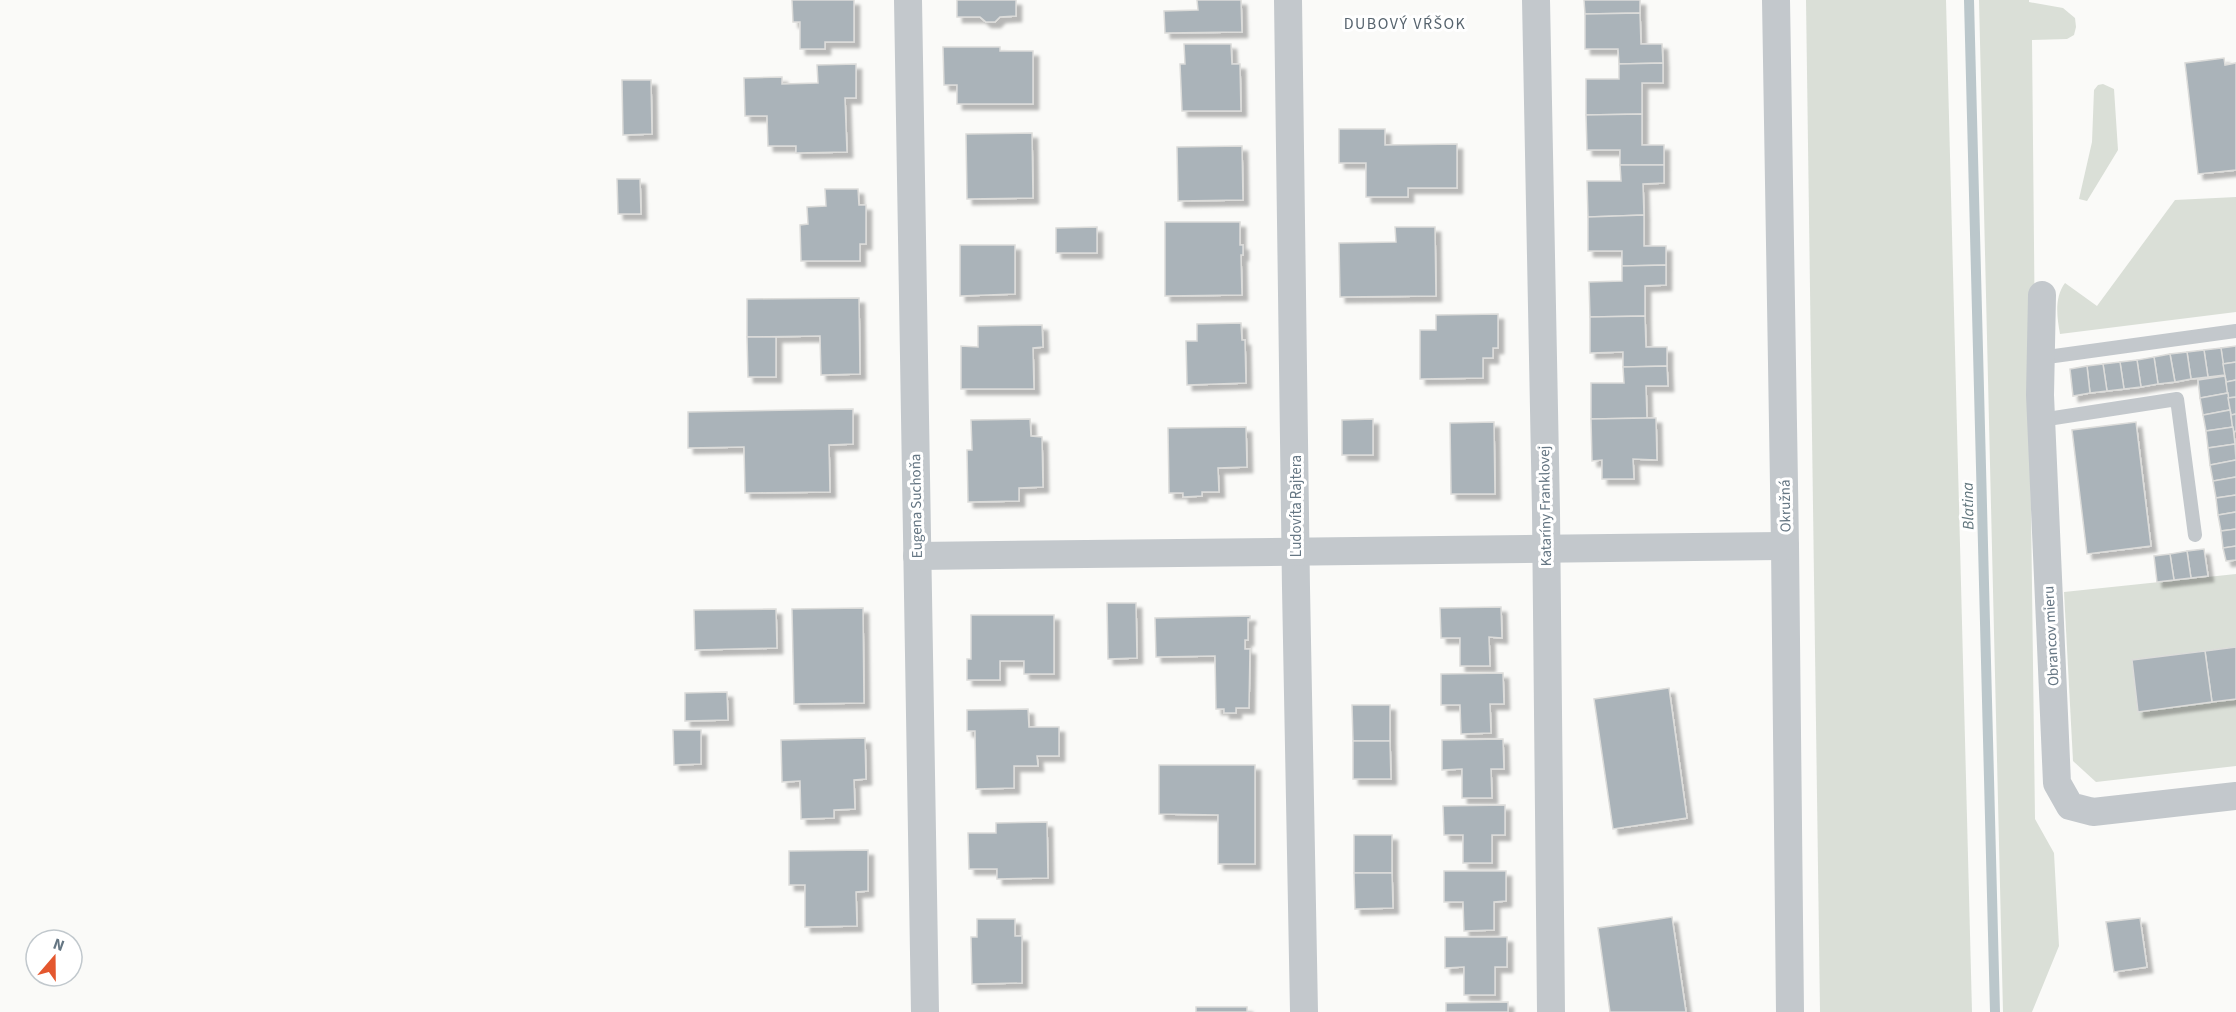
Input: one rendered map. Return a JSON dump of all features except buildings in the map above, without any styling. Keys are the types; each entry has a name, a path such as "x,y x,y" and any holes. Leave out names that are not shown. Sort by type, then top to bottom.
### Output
{"street":[{"name":"Eugena Suchoňa","path":"908,0 925,1012"},
{"name":"Ľudovíta Rajtera","path":"1288,0 1304,1012"},
{"name":"Kataríny Franklovej","path":"1536,0 1546,549 1551,1012"},
{"name":"Okružná","path":"1776,0 1790,1012"},
{"name":"Obrancov mieru","path":"2042,296 2041,420 2057,783 2070,806 2094,812 2236,796"},
{"path":"917,556 1785,546"}],"lane":[{"path":"2040,358 2236,331"},
{"path":"2041,420 2177,399 2195,535"}],"shaded area":[{"path":"1806,0 1946,0 1972,1012 1820,1012"},
{"path":"1979,0 2029,0 2029,2 2063,8 2075,18 2076,27 2074,35 2067,39 2032,40 2035,347 2029,354 2035,819 2054,853 2059,946 2032,1012 2003,1012"},
{"path":"2103,84 2114,89 2118,150 2087,201 2079,199 2092,142 2094,90 2098,85"},
{"path":"2236,197 2236,312 2060,334 2058,301 2065,283 2097,306 2175,200"},
{"path":"2236,574 2236,766 2096,782 2073,761 2064,592"}],"waterway":[{"name":"Blatina","path":"1969,0 1995,1012"}],"district":[{"name":"DUBOVÝ VŔŠOK","path":"1405,23"}]}
